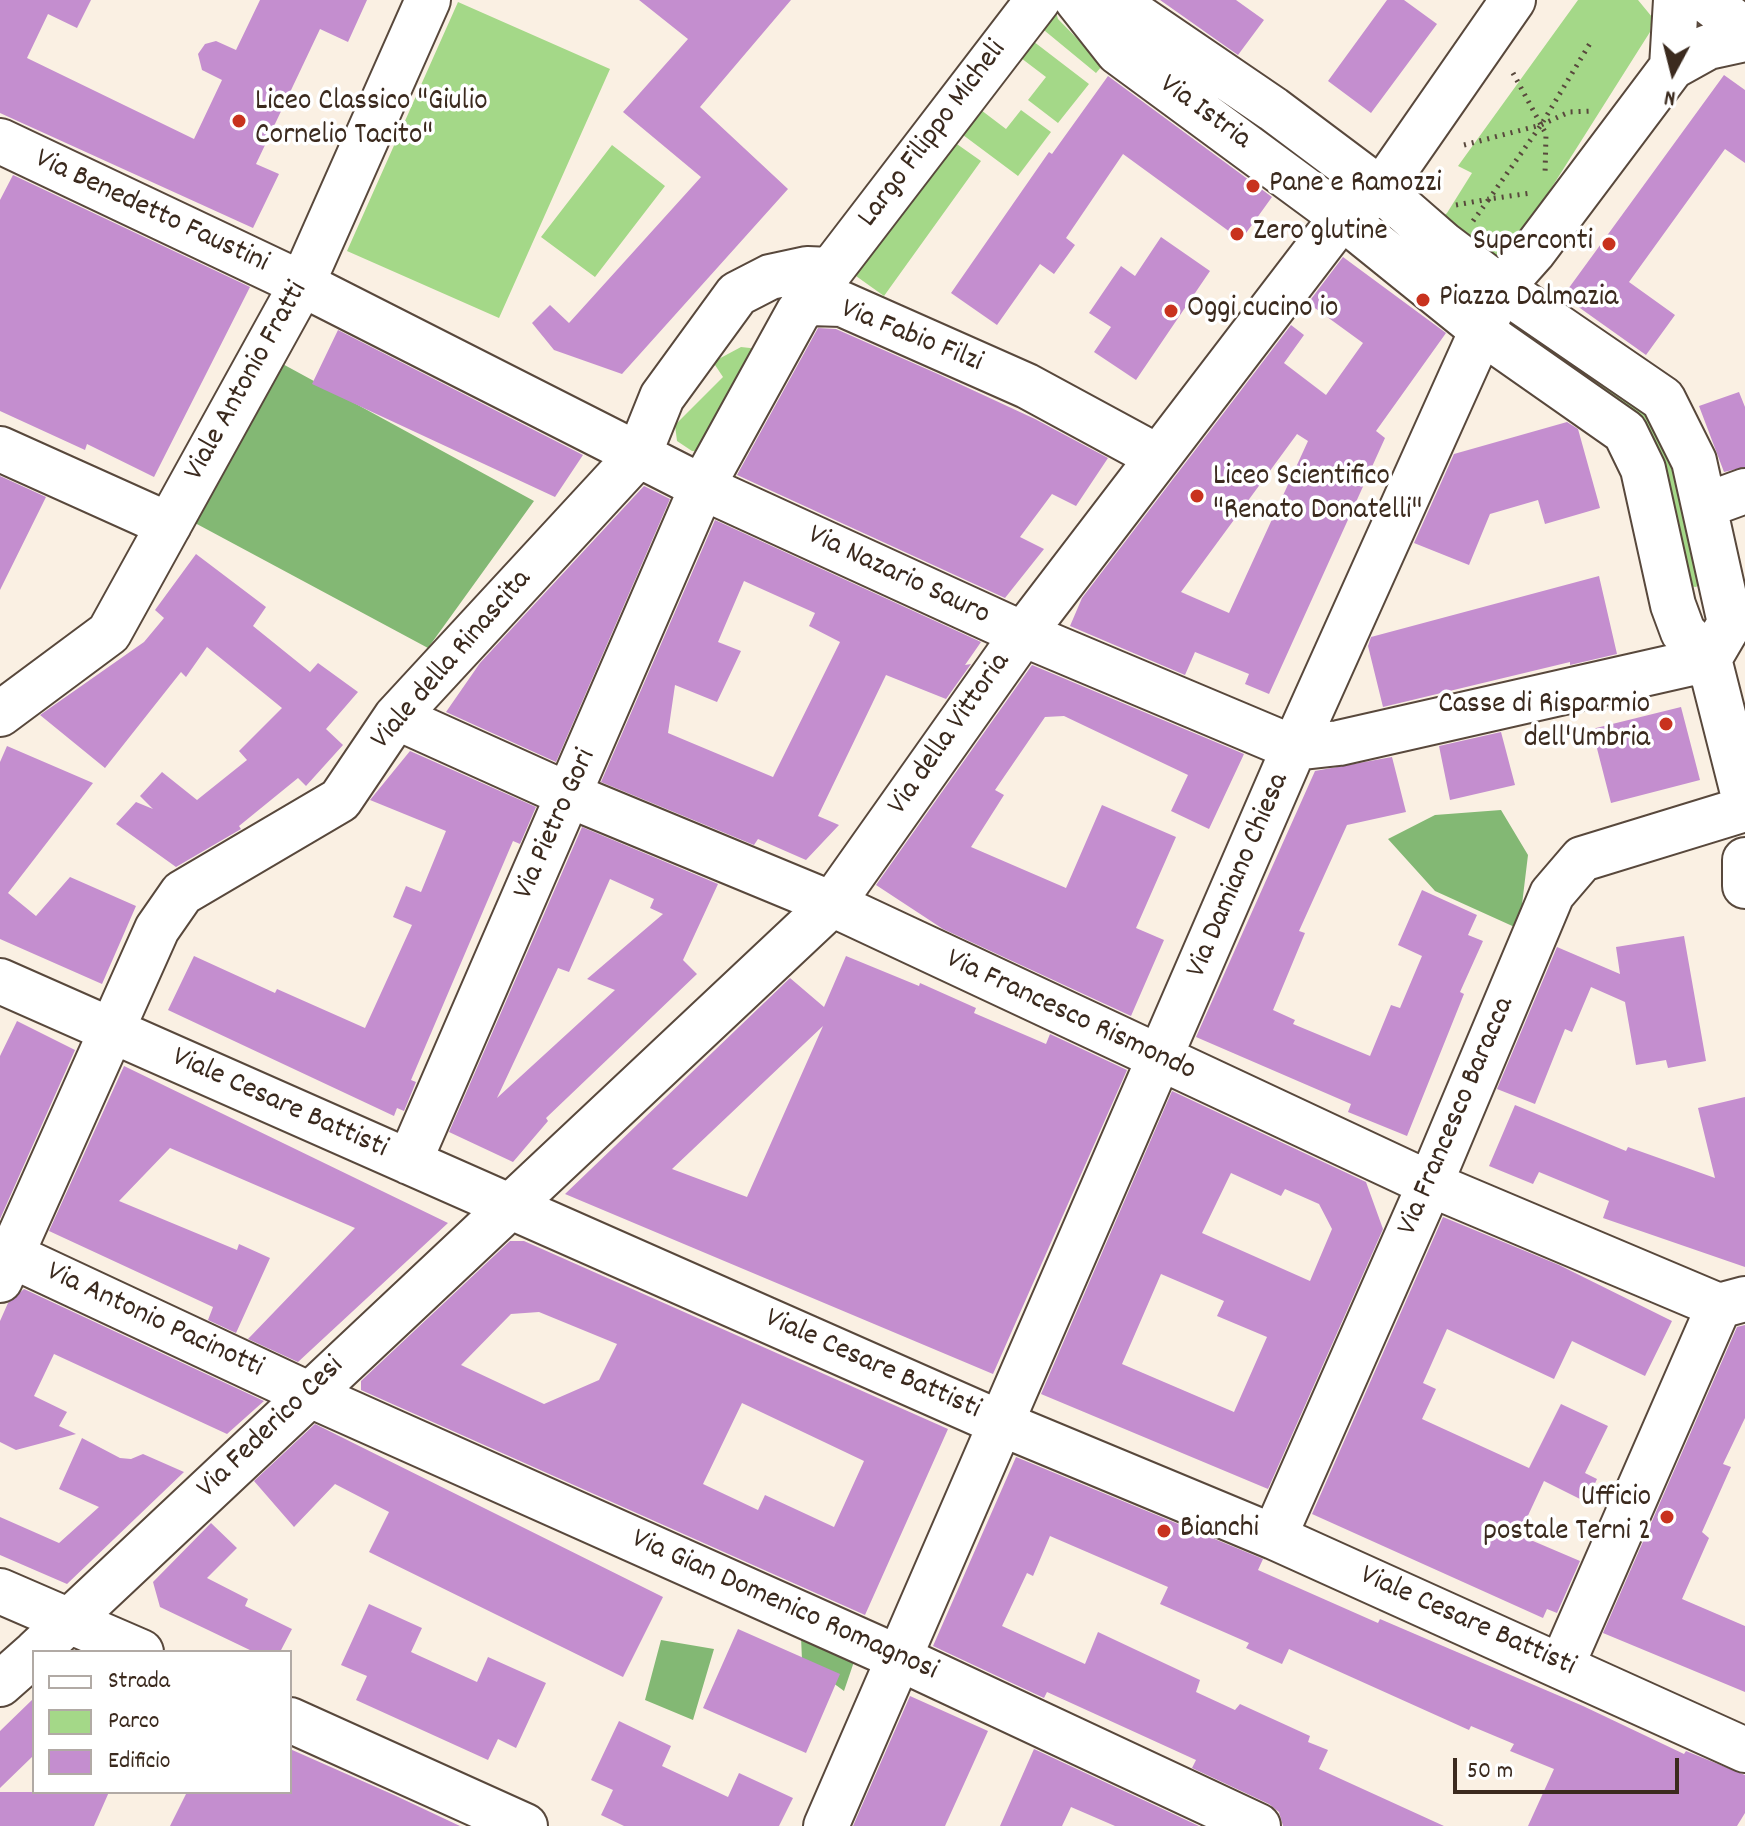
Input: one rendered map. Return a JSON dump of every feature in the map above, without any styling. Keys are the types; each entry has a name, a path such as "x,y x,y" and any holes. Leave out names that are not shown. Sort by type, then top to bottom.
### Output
{"street":[{"name":"Viale Antonio Fratti","path":"0,714 109,633 302,284 428,0"},
{"name":"Largo Filippo Micheli","path":"821,287 1038,0"},
{"name":"Via Istria","path":"1077,0 1118,52 1342,217"},
{"name":"Via Istria","path":"1113,0 1273,109 1381,190"},
{"path":"1513,0 1381,190 1342,217 1484,331 1625,432 1643,469 1673,605 1683,632 1709,659 1737,738 1745,801"},
{"path":"1672,67 1676,0"},
{"path":"1706,0 1745,30"},
{"path":"1484,331 1501,288 1533,252 1672,67 1708,47 1745,39"},
{"name":"Via Benedetto Faustini","path":"0,141 302,284"},
{"path":"1381,190 1443,244 1501,288 1663,399 1694,461 1730,623 1709,659"},
{"name":"Via della Vittoria","path":"508,1205 832,904 1023,634 1342,217"},
{"path":"639,454 662,397 737,294 770,277 807,269 821,287"},
{"name":"Via Nazario Sauro","path":"302,284 702,487 1023,634 1294,748 1339,743 1709,659"},
{"name":"Via Fabio Filzi","path":"702,487 799,311 821,287 842,304 1027,386 1158,457"},
{"name":"Via Damiano Chiesa","path":"826,1826 1294,748 1484,331"},
{"path":"0,449 169,525"},
{"name":"Viale della Rinascita","path":"4,1262 157,929 182,893 340,800 396,717 639,454"},
{"name":"Via Pietro Gori","path":"409,1162 571,796 702,487"},
{"path":"1704,506 1745,491"},
{"name":"Via Francesco Rismondo","path":"396,717 571,796 832,904 1430,1184 1732,1303"},
{"name":"Via Francesco Baracca","path":"1274,1537 1430,1184 1552,894 1582,859 1745,809"},
{"path":"1745,860 1745,886"},
{"name":"Viale Cesare Battisti","path":"0,981 1000,1423 1274,1537 1745,1750"},
{"name":"Via Federico Cesi","path":"38,1650 508,1205"},
{"name":"Via Antonio Pacinotti","path":"4,1262 308,1394"},
{"path":"1562,1665 1732,1303"},
{"name":"Via Gian Domenico Romagnosi","path":"308,1394 901,1659 1258,1826"},
{"path":"0,1591 136,1650"},
{"name":"Via Federico Cesi","path":"0,1684 32,1656"},
{"path":"292,1721 525,1826"}],"path":[{"path":"1470,225 1541,125 1592,40"},
{"path":"1513,73 1546,134 1545,177"},
{"path":"1464,145 1541,125 1569,112 1597,111"},
{"path":"1446,205 1544,191"}],"green space":[{"path":"1578,0 1638,0 1652,17 1650,32 1533,217 1496,262 1438,221 1447,213 1472,173 1458,166"},
{"path":"458,2 610,69 499,318 347,251"},
{"path":"1054,5 1058,19 1102,66 1096,73 1039,26"},
{"path":"1029,38 1089,84 1058,123 1028,100 1046,77 1017,55"},
{"path":"977,107 1006,129 1021,110 1051,132 1018,176 959,132"},
{"path":"954,142 981,161 884,296 856,276"},
{"path":"612,145 665,186 595,277 541,237"},
{"path":"1545,345 1652,409 1674,447 1707,579 1696,587 1681,585 1667,501 1542,360"},
{"path":"741,347 759,349 702,452 692,451 677,441 675,425 723,377 713,362"},
{"path":"279,362 534,501 428,648 195,523"},
{"path":"1501,810 1528,855 1519,929 1435,891 1388,839 1435,815"},
{"path":"801,1637 860,1644 844,1691 802,1660"},
{"path":"661,1640 714,1649 693,1720 645,1700"}],"building":[{"name":"Liceo Classico \"Giulio Cornelio Tacito\"","path":"0,0 91,0 77,28 48,14 27,58 194,139 222,80 202,70 198,54 205,44 216,41 236,50 260,0 367,0 348,42 320,29 256,164 279,174 253,228 0,113"},
{"path":"639,0 791,0 700,107 788,189 622,374 554,350 532,323 550,305 569,323 701,177 623,112 688,39"},
{"path":"1160,0 1236,0 1264,20 1238,55"},
{"path":"1387,0 1404,0 1437,24 1371,113 1328,81"},
{"path":"1724,75 1745,90 1745,163 1725,149 1629,282 1675,315 1646,355 1563,296"},
{"path":"1108,76 1272,197 1241,240 1123,154 1066,238 1075,245 1054,274 1040,264 997,325 951,293 1049,152 1052,154"},
{"path":"13,175 250,287 154,477 87,444 85,450 0,411 0,200"},
{"path":"1161,237 1210,271 1136,380 1094,352 1111,327 1089,313 1121,266 1135,276"},
{"path":"1343,257 1446,333 1376,431 1385,438 1269,694 1245,684 1249,674 1195,652 1185,675 1070,626 1082,598 1291,325 1304,335 1284,363 1326,395 1363,343 1308,303","holes":["1297,434 1308,441 1229,613 1181,592"]},
{"path":"818,328 836,329 938,374 1035,419 1108,458 1076,506 1052,494 1020,537 1044,549 1005,598 737,475"},
{"path":"338,330 583,455 555,497 312,384"},
{"path":"1739,392 1745,407 1745,467 1724,472 1699,406"},
{"path":"1567,422 1578,429 1600,508 1545,524 1538,500 1490,514 1469,565 1414,543 1454,454"},
{"path":"0,476 46,497 0,590"},
{"path":"644,486 670,499 556,762 446,712 480,663"},
{"path":"715,520 981,642 965,665 971,664 946,699 886,675 818,816 839,825 806,860 758,839 754,845 601,782","holes":["744,581 815,613 809,626 840,642 773,777 668,733 675,685 717,702 741,651 718,642"]},
{"path":"196,554 266,607 253,626 310,672 318,663 358,692 326,729 343,745 306,786 298,778 239,826 241,829 176,867 116,824 136,802 153,809 140,796 162,772 197,800 247,760 239,751 282,708 207,647 186,677 181,672 105,768 40,715 144,642 164,618 155,610"},
{"path":"1599,576 1617,654 1570,665 1570,662 1383,707 1368,646 1371,637"},
{"path":"1032,665 1244,754 1209,829 1171,811 1188,775 1064,716 1045,717 995,790 1004,795 971,847 1066,888 1102,805 1176,837 1136,928 1164,940 1131,1016 943,929 876,885"},
{"path":"1681,707 1700,780 1611,803 1592,729"},
{"path":"1501,732 1515,785 1450,800 1439,746"},
{"path":"7,746 93,783 8,893 36,916 70,877 136,906 102,984 0,939 0,762"},
{"path":"410,751 536,807 520,844 513,841 411,1080 416,1082 404,1111 397,1108 394,1116 168,1010 194,956 275,993 277,989 365,1028 412,925 393,917 406,886 421,892 446,831 370,800"},
{"path":"1392,757 1406,812 1347,825 1299,931 1305,933 1273,1010 1295,1020 1293,1024 1370,1056 1391,1005 1400,1008 1422,956 1398,945 1422,890 1477,915 1468,935 1483,941 1460,992 1464,994 1407,1136 1348,1112 1351,1104 1196,1037 1315,771"},
{"path":"582,827 718,884 683,960 697,974 546,1118 548,1121 513,1162 449,1132","holes":["610,879 654,899 650,908 663,914 587,979 615,990 497,1098 558,968 569,972"]},
{"path":"1684,936 1706,1061 1668,1068 1666,1060 1636,1065 1625,1002 1591,987 1572,1032 1565,1029 1535,1104 1497,1089 1557,947 1620,974 1616,947"},
{"path":"846,956 919,986 920,983 976,1008 974,1013 1046,1044 1050,1034 1127,1070 993,1374 565,1194 790,978 824,1007","holes":["823,1026 747,1197 672,1169"]},
{"path":"17,1021 75,1050 0,1219 0,1056"},
{"path":"124,1066 448,1223 298,1362 248,1339 355,1228 170,1148 119,1201 237,1250 239,1244 270,1258 236,1333 208,1320 213,1307 49,1231"},
{"path":"1172,1091 1366,1182 1383,1229 1268,1489 1041,1394","holes":["1231,1173 1281,1196 1285,1189 1319,1204 1332,1229 1310,1281 1202,1233","1161,1274 1224,1301 1217,1316 1267,1337 1234,1412 1122,1364"]},
{"path":"1745,1097 1745,1267 1603,1218 1609,1201 1539,1172 1533,1184 1489,1166 1515,1105 1626,1151 1628,1147 1715,1178 1698,1108"},
{"path":"1443,1217 1559,1265 1672,1321 1645,1376 1572,1341 1554,1379 1447,1329 1423,1383 1436,1389 1422,1419 1529,1468 1561,1404 1608,1426 1585,1473 1597,1479 1586,1502 1544,1481 1519,1535 1580,1561 1557,1613 1547,1609 1543,1618 1312,1514"},
{"path":"510,1241 524,1241 948,1429 865,1615 361,1390 361,1381","holes":["539,1312 617,1344 599,1380 544,1404 461,1365 511,1314","742,1403 864,1461 834,1527 765,1495 758,1510 703,1484"]},
{"path":"24,1289 264,1401 227,1434 54,1354 34,1396 67,1412 59,1426 76,1434 16,1450 0,1442 0,1321 8,1303"},
{"path":"1745,1325 1745,1418 1723,1464 1731,1467 1702,1532 1709,1538 1682,1599 1745,1626 1745,1692 1603,1633 1737,1327"},
{"path":"315,1424 663,1597 623,1677 369,1552 389,1512 335,1484 294,1527 254,1481"},
{"path":"82,1438 120,1458 131,1459 143,1454 184,1472 67,1584 0,1555 0,1517 59,1543 99,1507 59,1489"},
{"path":"1016,1457 1263,1559 1258,1570 1378,1623 1380,1619 1583,1706 1684,1754 1686,1751 1745,1775 1745,1813 1737,1826 1528,1826 1554,1769 1510,1751 1514,1744 1471,1726 1469,1730 1289,1649 1282,1664 1246,1648 1249,1643 1160,1604 1168,1587 1050,1536 1033,1576 1027,1573 1002,1626 1085,1664 1098,1632 1200,1680 1196,1692 1235,1710 1240,1704 1310,1736 1308,1742 1328,1750 1319,1769 1444,1826 1283,1826 1279,1812 1269,1804 1192,1768 1196,1760 1047,1692 1044,1698 933,1646"},
{"path":"211,1523 237,1548 207,1578 248,1599 245,1606 292,1629 281,1650 250,1650 160,1607 153,1582"},
{"path":"369,1604 422,1628 411,1652 477,1682 488,1657 546,1683 516,1748 498,1739 488,1760 356,1700 367,1676 341,1665"},
{"path":"738,1629 840,1674 806,1753 703,1708"},
{"path":"910,1696 988,1731 945,1826 853,1826"},
{"path":"32,1700 32,1757 0,1788 0,1731"},
{"path":"619,1721 671,1746 662,1766 728,1797 739,1773 793,1798 779,1826 624,1826 601,1815 613,1790 591,1780"},
{"path":"1034,1749 1199,1826 1115,1826 1071,1807 1062,1826 1000,1826"},
{"path":"292,1750 460,1826 170,1826 186,1794 292,1794"},
{"path":"0,1792 108,1794 94,1826 0,1826"}],"place":[{"name":"Liceo Classico \"Giulio Cornelio Tacito\"","path":"239,121"},
{"name":"Pane e Ramozzi","path":"1253,186"},
{"name":"Zero glutine","path":"1237,234"},
{"name":"Superconti","path":"1609,244"},
{"name":"Piazza Dalmazia","path":"1423,300"},
{"name":"Oggi cucino io","path":"1171,311"},
{"name":"Liceo Scientifico \"Renato Donatelli\"","path":"1197,496"},
{"name":"Casse di Risparmio dell'Umbria","path":"1666,724"},
{"name":"Ufficio postale Terni 2","path":"1667,1517"},
{"name":"Bianchi","path":"1164,1531"}]}
